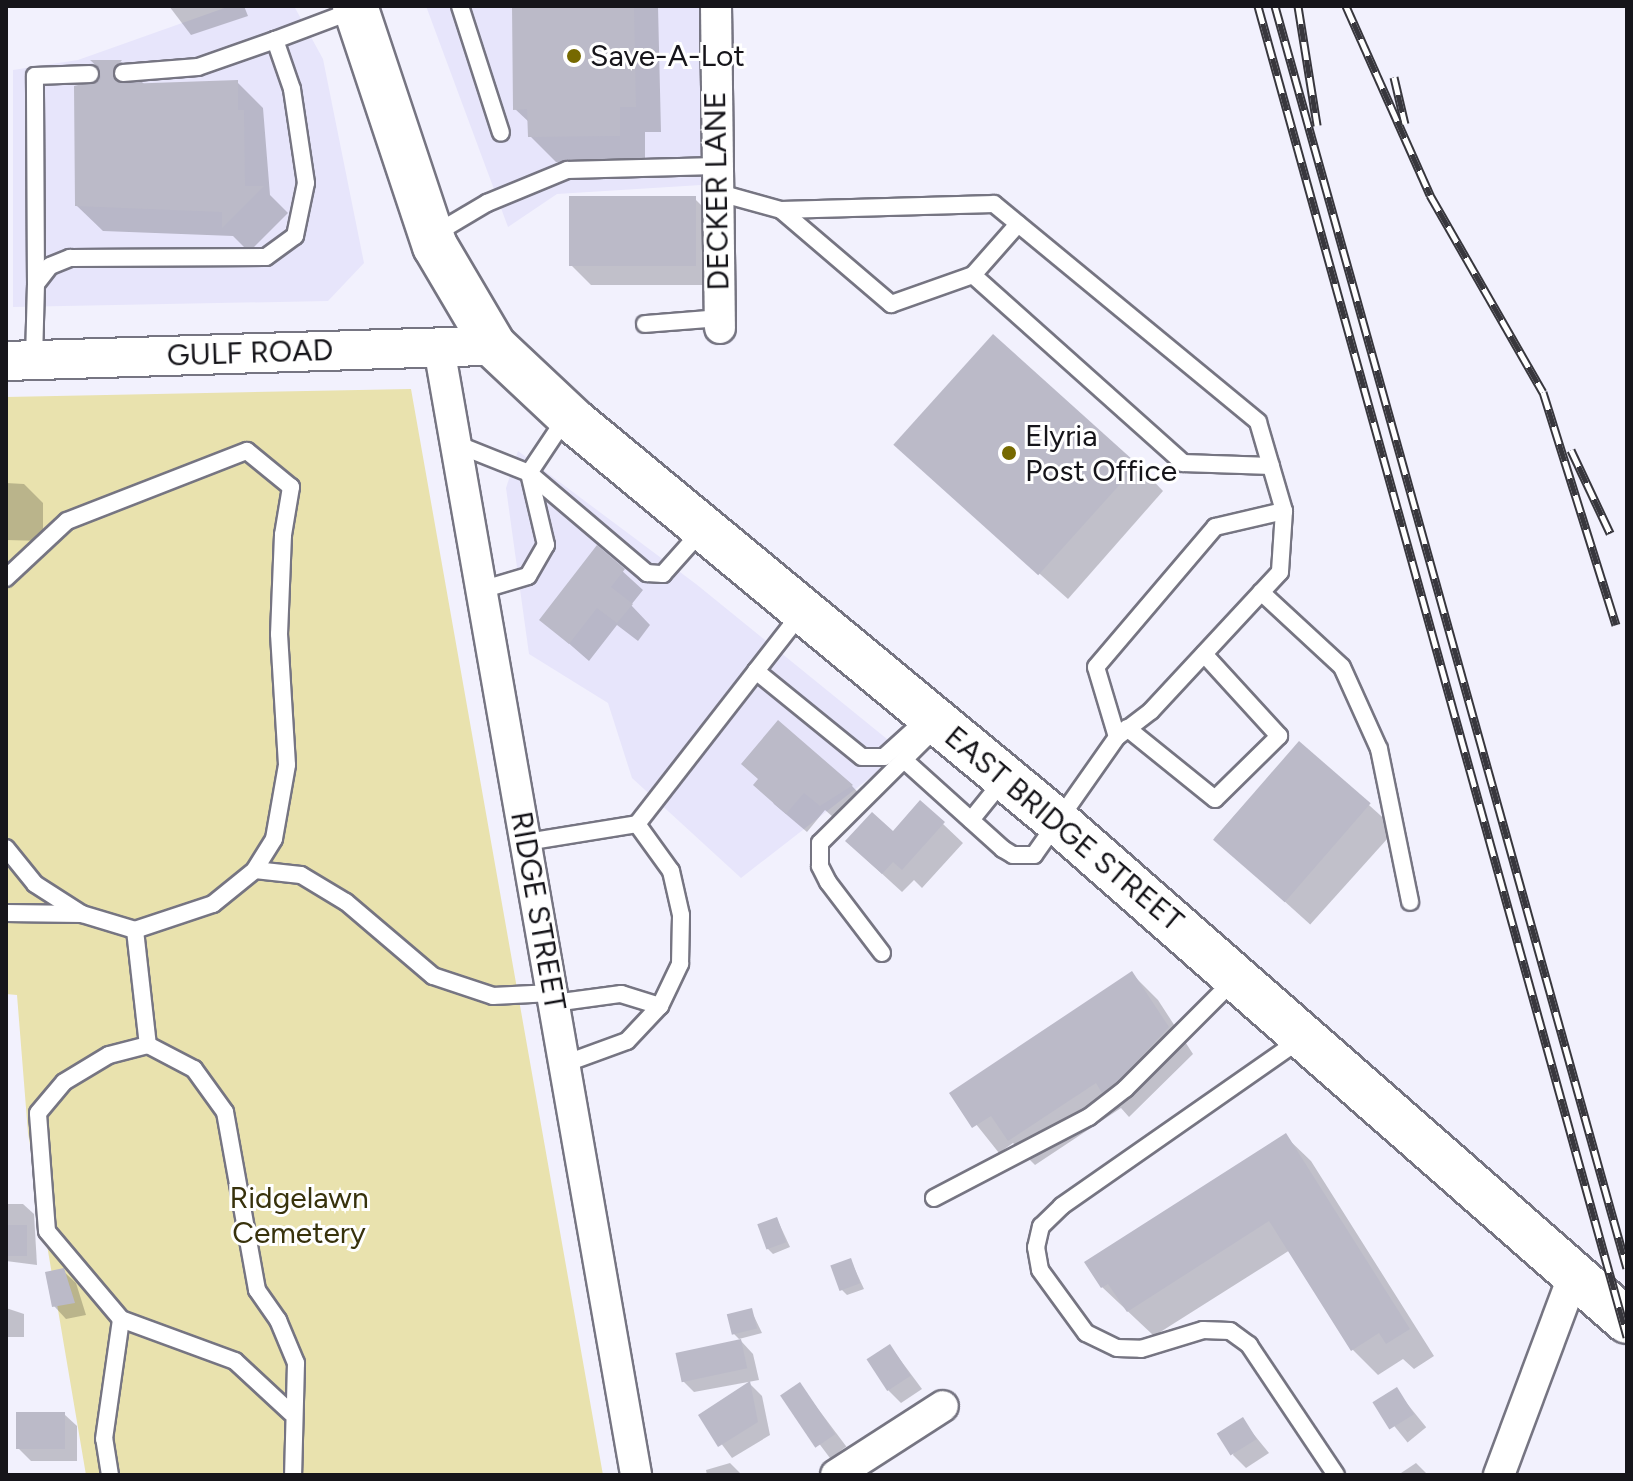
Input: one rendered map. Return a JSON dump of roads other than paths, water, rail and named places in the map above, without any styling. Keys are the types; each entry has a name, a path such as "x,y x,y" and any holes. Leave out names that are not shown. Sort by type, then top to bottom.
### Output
{"main road":[{"name":"EAST BRIDGE STREET","path":"356,8 432,235 494,346 567,415 1057,821 1573,1277 1627,1321"}],"street":[{"name":"DECKER LANE","path":"716,6 719,323"},
{"name":"GULF ROAD","path":"20,360 494,346"},
{"name":"RIDGE STREET","path":"439,348 636,1475"},
{"path":"1499,1475 1573,1277"},
{"path":"836,1475 943,1406"}],"lane":[{"path":"460,6 501,133"},
{"path":"123,73 198,67 356,8"},
{"path":"36,284 50,266 70,258 266,257 295,236 306,183 292,89 275,40"},
{"path":"20,360 36,284 35,76 90,74"},
{"path":"432,235 487,203 567,170 716,179 781,210 891,304 973,275 1018,224"},
{"path":"781,210 994,204 1258,422 1284,511 1280,572 1151,711 1122,732 1027,857 1003,849 904,760"},
{"path":"973,275 1183,463 1271,466"},
{"path":"645,324 719,323"},
{"path":"481,590 528,576 546,545 529,473 567,415"},
{"path":"456,444 529,473 647,573 663,574 704,528"},
{"path":"6,578 67,521 247,451 291,487 283,535 279,634 287,765 274,839 255,870 213,904 135,930 82,914 35,884 6,848"},
{"path":"1204,654 1279,736 1215,799 1122,732 1096,667 1215,527 1284,511"},
{"path":"1261,592 1342,667 1379,749 1410,902"},
{"path":"526,842 637,824 803,611"},
{"path":"756,671 862,757 884,757 935,720"},
{"path":"882,953 828,882 818,853 834,824 904,760 935,720"},
{"path":"971,820 1005,777"},
{"path":"564,1064 627,1041 660,1006 680,964 681,915 671,871 637,824"},
{"path":"255,870 301,875 324,888 433,976 493,996 553,998 621,994 660,1006"},
{"path":"6,913 82,914"},
{"path":"135,930 148,1045"},
{"path":"934,1198 1089,1117 1125,1089 1237,977"},
{"path":"1304,1037 1062,1206 1041,1226 1036,1247 1040,1270 1086,1333 1117,1348 1141,1349 1203,1330 1230,1331 1249,1345 1336,1475"},
{"path":"291,1413 235,1361 121,1319 47,1231 38,1113 64,1082 109,1055 148,1045 194,1069 225,1112 257,1290 278,1320 296,1363 291,1413 293,1475"},
{"path":"110,1475 104,1439 121,1319"}],"railway":[{"path":"1258,6 1627,1337"},
{"path":"1275,6 1627,1268"},
{"path":"1298,6 1317,125"},
{"path":"1346,6 1430,195 1543,392 1616,625"},
{"path":"1394,77 1405,124"},
{"path":"1571,450 1610,533"}],"place":[{"name":"Save-A-Lot","path":"574,56"},
{"name":"Elyria Post Office","path":"1009,453"}],"park label":[{"name":"Ridgelawn Cemetery","path":"299,1215"}]}
